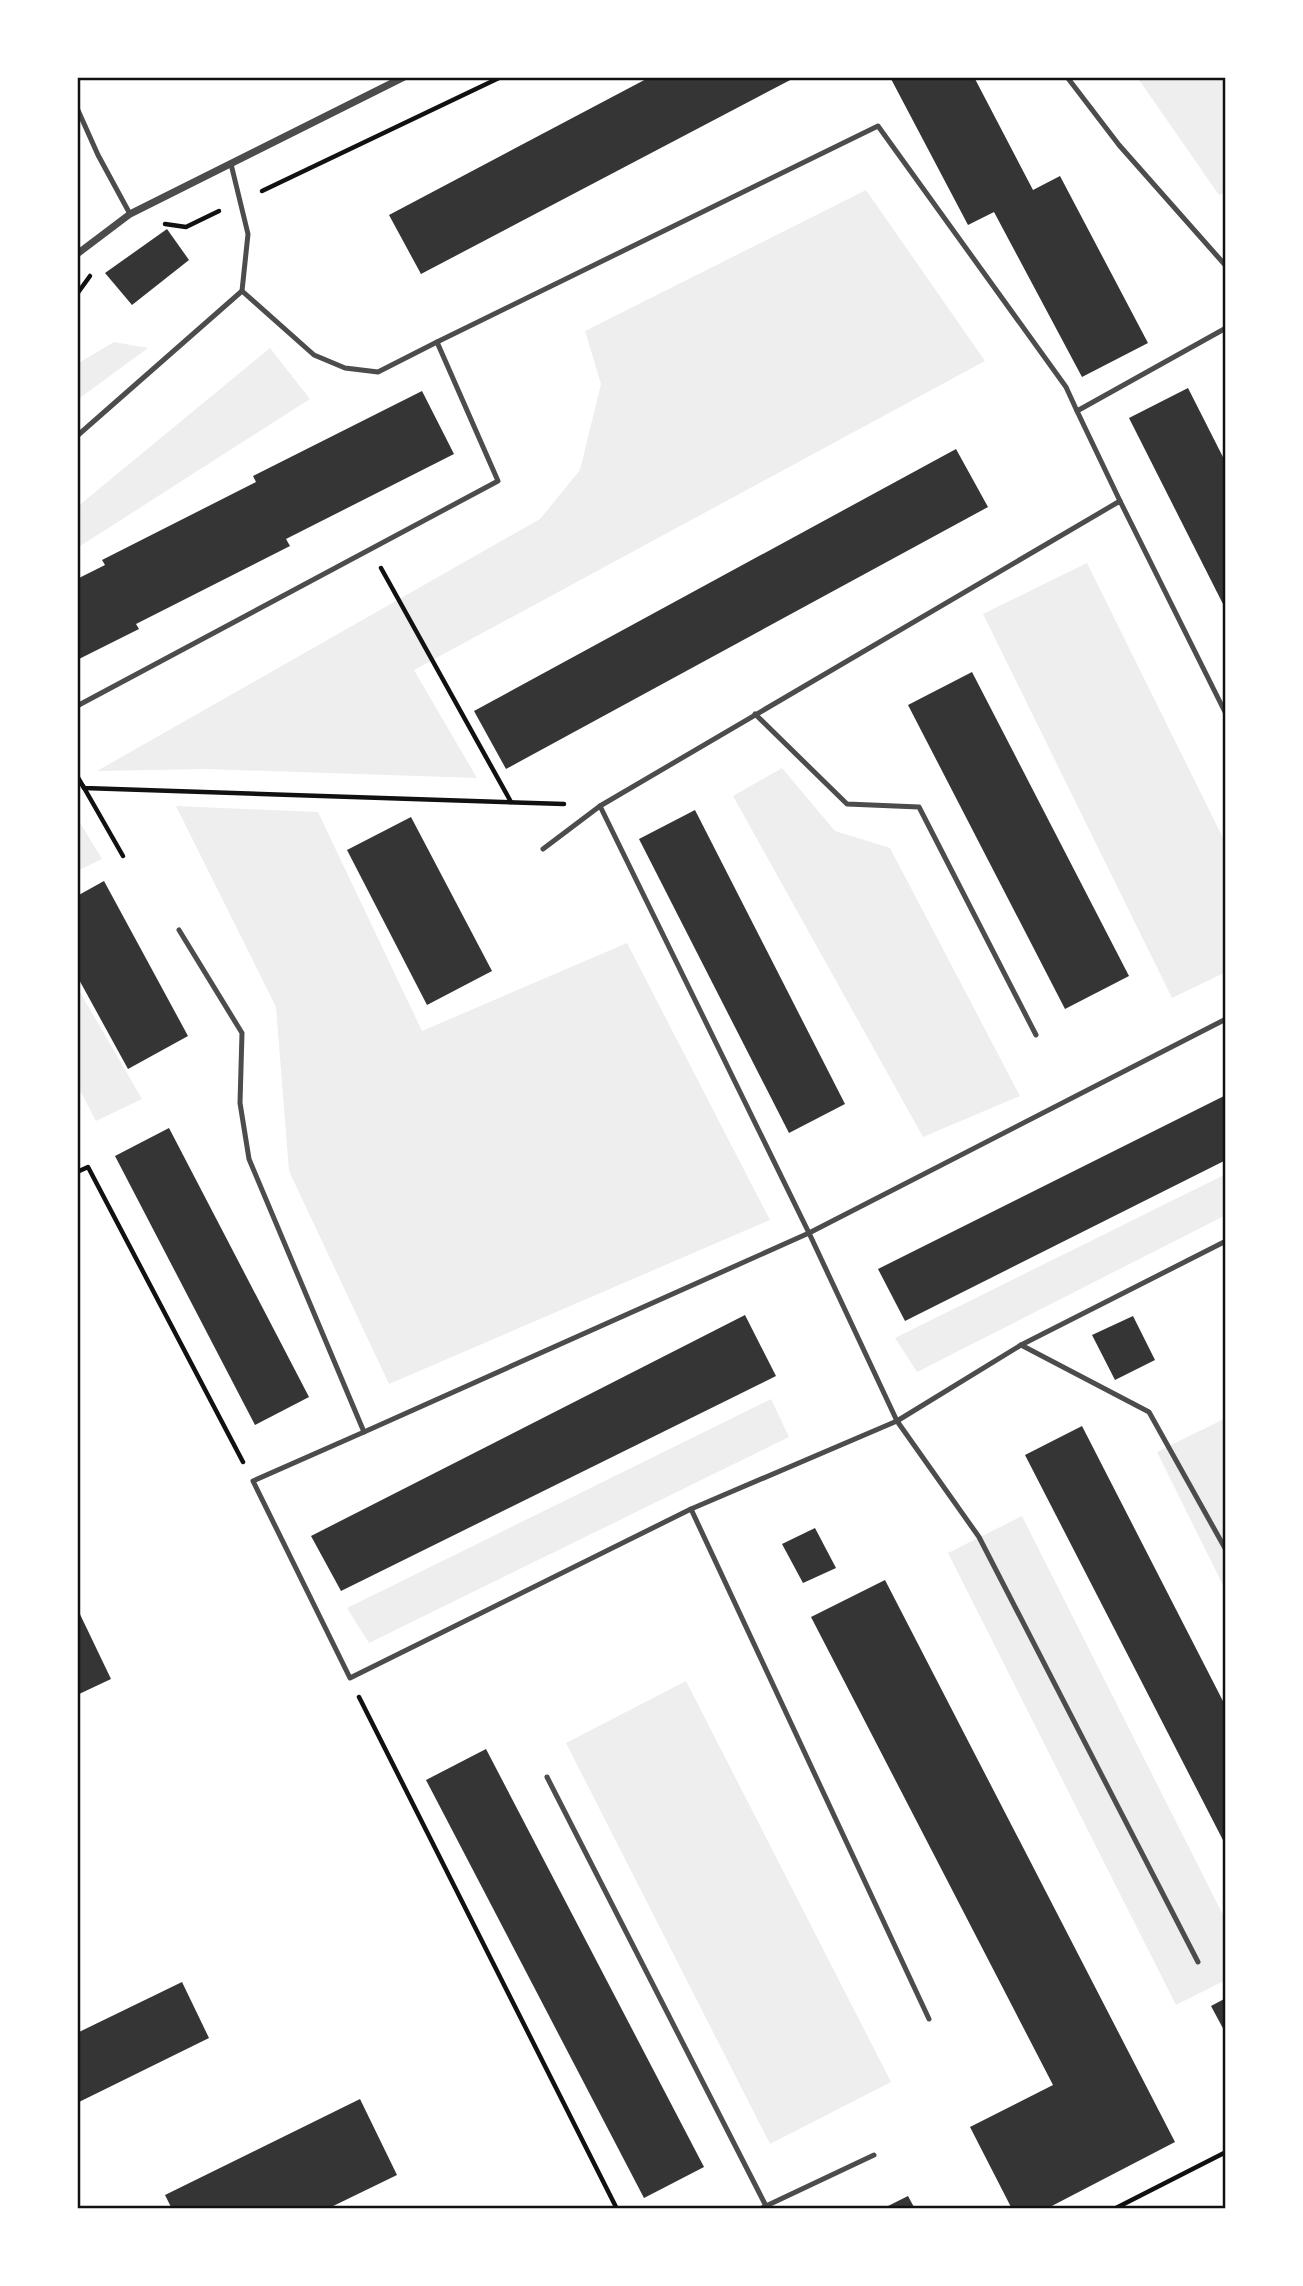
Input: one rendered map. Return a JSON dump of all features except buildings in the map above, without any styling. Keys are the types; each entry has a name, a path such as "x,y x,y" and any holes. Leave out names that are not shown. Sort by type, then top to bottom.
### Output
{"street":[{"path":"77,254 130,214 404,77"}],"lane":[{"path":"1067,77 1119,145 1226,266"},
{"path":"77,108 98,155 130,214"},
{"path":"242,291 314,355 345,368 378,372 878,126 1066,387 1226,714"},
{"path":"77,436 242,291 248,234 231,164"},
{"path":"1077,411 1226,328"},
{"path":"77,706 498,481 438,342"},
{"path":"543,849 600,806 1120,501"},
{"path":"755,714 847,804 919,807 1036,1035"},
{"path":"600,806 809,1233 897,1421 979,1537 1198,1962"},
{"path":"179,930 242,1033 240,1103 249,1160 364,1432"},
{"path":"1226,1019 809,1233 253,1481 350,1678 691,1510 897,1421 1021,1345 1226,1241"},
{"path":"1021,1345 1149,1412 1226,1550"},
{"path":"691,1510 929,2019"},
{"path":"547,1777 763,2207 874,2155"}],"path":[{"path":"262,191 501,77"},
{"path":"163,224 186,227 224,209"},
{"path":"77,294 97,266"},
{"path":"371,549 511,803"},
{"path":"123,856 77,776 84,788 600,806"},
{"path":"77,1172 88,1167 253,1481"},
{"path":"350,1678 617,2209"},
{"path":"1114,2209 1226,2152"}],"shaded area":[{"path":"1137,77 1226,77 1226,193 1219,195"},
{"path":"866,190 985,361 414,670 477,778 206,769 97,771 540,519 580,470 601,384 585,331"},
{"path":"114,342 148,348 77,400 77,364"},
{"path":"270,348 310,399 77,548 77,507"},
{"path":"1087,563 1226,844 1226,972 1172,998 983,614"},
{"path":"782,768 835,831 890,848 1020,1096 923,1137 733,796"},
{"path":"176,806 318,812 422,1031 627,943 770,1220 389,1384 289,1171 276,1007"},
{"path":"77,818 102,859 77,871"},
{"path":"77,987 142,1099 96,1121 77,1085"},
{"path":"1226,1174 1226,1215 917,1372 895,1338"},
{"path":"771,1399 789,1437 369,1643 347,1608"},
{"path":"1226,1418 1226,1591 1157,1452"},
{"path":"1022,1516 1226,1921 1226,1980 1176,2005 948,1553"},
{"path":"686,1681 891,2082 770,2144 566,1743"}]}
